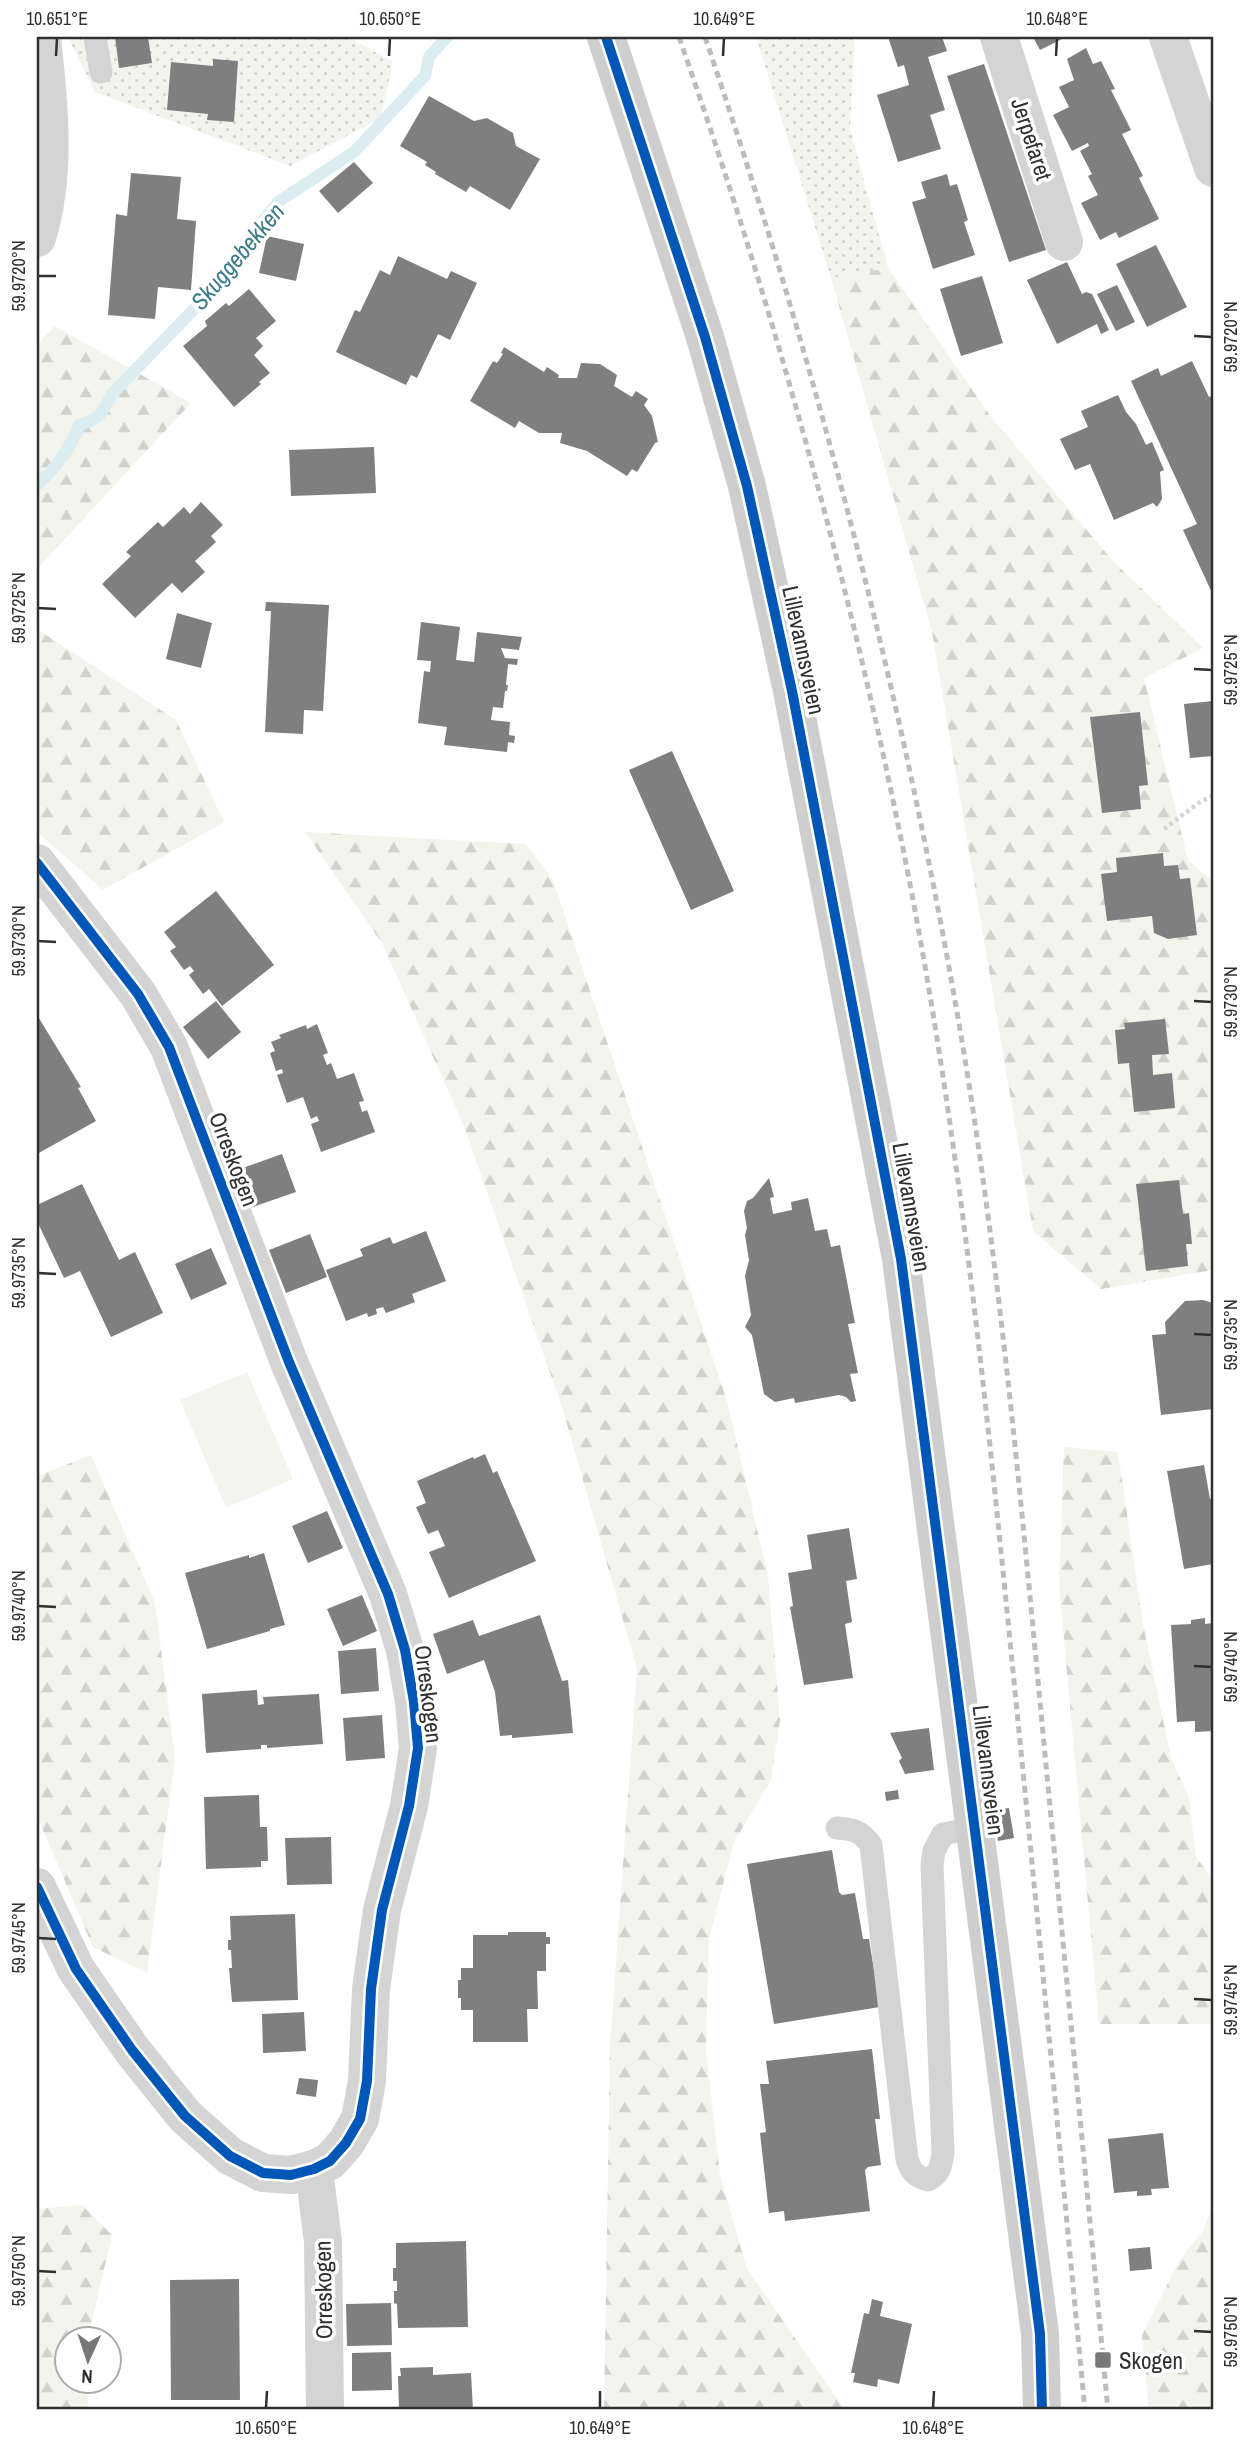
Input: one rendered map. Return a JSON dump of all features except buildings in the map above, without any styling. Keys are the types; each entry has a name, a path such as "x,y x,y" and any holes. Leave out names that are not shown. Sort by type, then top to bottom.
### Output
{"street":[{"path":"37,238 50,160 42,37"},
{"name":"Lillevannsveien","path":"606,37 705,337 747,486 792,691 901,1259 1040,2334 1042,2410"},
{"name":"Jerpefaret","path":"999,37 1064,242"},
{"path":"1168,37 1213,168"},
{"name":"Orreskogen","path":"37,863 138,994 169,1047 289,1362 388,1594 405,1650 418,1748 409,1806 382,1910 371,1989 365,2094 360,2119 346,2143 330,2161 314,2169 291,2175 262,2173 230,2157 186,2116 132,2050 76,1969 37,1887"},
{"name":"Orreskogen","path":"314,2169 323,2242 325,2410"}],"lane":[{"path":"95,37 101,72"},
{"path":"837,1828 854,1829 863,1834 871,1845 907,2159 910,2170 918,2177 928,2180 936,2176 943,2153 932,1865 934,1851 943,1834 975,1828"}],"path":[{"path":"1164,829 1200,802 1213,796"}],"green space":[{"path":"68,37 348,37 393,62 381,118 290,166 95,92"},
{"path":"756,37 855,37 850,129 888,268 831,278"},
{"path":"888,268 991,417 1112,560 1203,648 1144,678 1188,860 1213,882 1213,1270 1101,1289 1033,1231 932,632 831,278"},
{"path":"55,326 191,403 37,569 37,345"},
{"path":"37,629 176,720 224,822 103,890 37,832"},
{"path":"305,832 526,844 553,880 727,1401 768,1576 780,1720 771,1780 734,1842 709,1939 706,2050 720,2175 747,2269 845,2410 604,2410 610,2045 637,1669 563,1410 464,1126 382,943"},
{"path":"247,1372 293,1479 226,1508 180,1400"},
{"path":"1064,1447 1118,1452 1143,1624 1171,1758 1189,1798 1196,1857 1213,1880 1213,2024 1099,2024 1059,1585"},
{"path":"91,1455 155,1603 175,1757 147,1973 93,1947 37,1816 37,1476"},
{"path":"1213,2204 1213,2410 1149,2410 1142,2335 1179,2261 1203,2231"},
{"path":"82,2205 112,2235 91,2324 52,2324 52,2394 87,2394 88,2410 37,2410 37,2209"}],"waterway":[{"name":"Skuggebekken","path":"37,485 62,457 79,425 100,415 112,394 197,306 278,202 354,152 425,76 429,57 447,37"}],"railway":[{"path":"679,37 748,244 837,559 887,772 927,976 957,1171 981,1367 1085,2410"},
{"path":"705,37 784,286 854,537 914,790 963,1047 986,1197 1013,1423 1108,2410"}],"cycle path":[{"path":"606,37 705,337 747,486 792,691 901,1259 1040,2334 1042,2410"},
{"path":"37,863 138,994 169,1047 289,1362 388,1594 405,1650 418,1748 409,1806 382,1910 371,1989 367,2081 360,2119 346,2143 330,2161 314,2169 291,2175 263,2173 230,2156 185,2116 132,2050 76,1969 37,1887"}],"place":[{"name":"Skogen","path":"1103,2360"}]}
